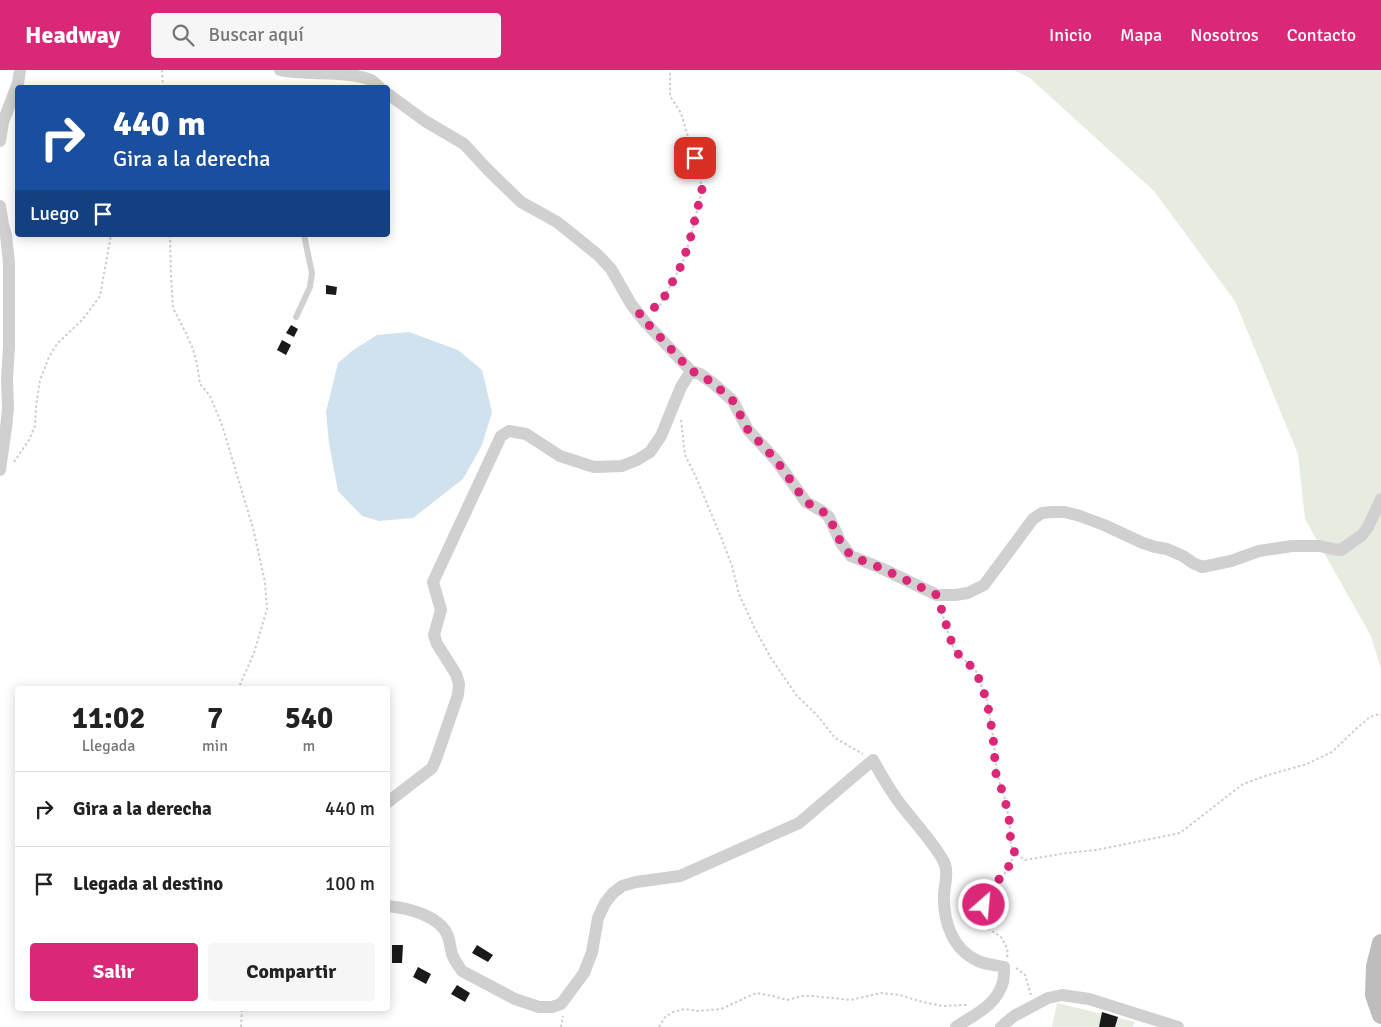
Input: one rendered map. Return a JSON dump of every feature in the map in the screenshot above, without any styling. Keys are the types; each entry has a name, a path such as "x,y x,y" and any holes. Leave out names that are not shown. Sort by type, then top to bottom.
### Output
{"street":[{"path":"17,85 20,70"},
{"path":"280,70 288,72 332,70 360,74 371,79 377,85"},
{"path":"0,141 3,122 15,91"},
{"path":"390,95 425,121 464,144 521,202 557,222 598,255 610,268 639,314 691,371 700,374 733,401 748,430 776,460 806,502 829,517 841,543 851,556 937,595 968,593 984,585 1033,519 1042,513 1065,512 1080,516 1143,543 1168,549 1202,567 1231,561 1259,551 1292,546 1320,546 1342,550 1362,535 1368,527 1381,499"},
{"path":"0,206 8,256 9,346 6,379 8,408 5,468"},
{"path":"390,800 432,768 458,695 459,684 456,674 437,644 434,635 440,610 433,582 501,436 509,431 526,434 560,456 594,467 622,466 650,452 660,436 681,386 691,371"},
{"path":"390,906 414,911 432,919 441,926 447,934 452,954 462,971 515,999 539,1007 552,1007 561,1004 584,973 592,952 598,918 605,903 622,886 636,882 680,876 799,823 873,760 890,791 919,826 944,861 947,870 944,912 952,938 966,954 978,961 1004,967 1003,982 998,995 989,1005 956,1027"},
{"path":"1381,943 1375,966 1374,995 1381,1015"},
{"path":"1001,1027 1014,1016 1048,998 1062,995 1089,999 1178,1027"}],"lane":[{"path":"296,317 310,287 312,273 304,237"}],"path":[{"path":"162,70 163,85"},
{"path":"639,314 660,305 682,264 702,190 699,172 681,113 670,96 670,70"},
{"path":"5,468 29,440 35,426 40,380 49,357 57,344 83,319 100,296 111,237"},
{"path":"170,237 174,308 192,349 197,364 200,384 210,396 222,425 253,528 265,582 267,609 254,653 239,686"},
{"path":"681,420 685,455 722,537 740,594 771,658 797,696 817,715 834,738 873,760"},
{"path":"937,595 954,650 976,671 987,701 993,736 996,774 1009,818 1011,845 1015,853 1025,860 1096,850 1180,833 1243,784 1268,774 1307,764 1332,752 1370,717 1381,715"},
{"path":"1015,853 1006,872 985,894 984,919 989,929 1001,937 1006,946 1008,953 1004,967 1018,968 1025,975 1029,983 1033,1007"},
{"path":"658,1027 664,1017 673,1012 685,1009 698,1011 721,1008 756,993 787,1000 803,996 850,1000 881,994 900,995 942,1006 989,1005"},
{"path":"241,1027 242,1011"}],"shaded area":[{"path":"1014,70 1381,70 1381,669 1371,636 1305,519 1298,454 1235,301 1154,191 1030,78"},
{"path":"1057,1003 1135,1022 1133,1027 1052,1027"}],"water":[{"path":"409,332 458,350 482,370 492,412 482,445 463,479 413,518 379,521 362,516 338,491 329,443 326,412 338,363 352,351 377,335"}],"building":[{"path":"326,285 337,287 336,295 326,294"},
{"path":"291,325 298,329 294,337 286,333"},
{"path":"282,340 291,345 286,355 277,350"},
{"path":"392,945 403,945 402,963 392,963"},
{"path":"477,945 493,955 488,962 472,953"},
{"path":"418,967 431,974 426,984 413,977"},
{"path":"457,985 470,993 465,1002 451,994"},
{"path":"1102,1012 1118,1017 1115,1027 1099,1027"}],"route":[{"path":"695,158 702,190 682,264 660,305 639,314 691,371 700,374 714,384 733,401 748,430 776,460 806,502 829,517 841,543 851,556 937,595 954,650 976,671 987,701 993,736 996,774 1004,796 1009,818 1011,845 1015,853 1006,872 985,894 984,905"}]}
